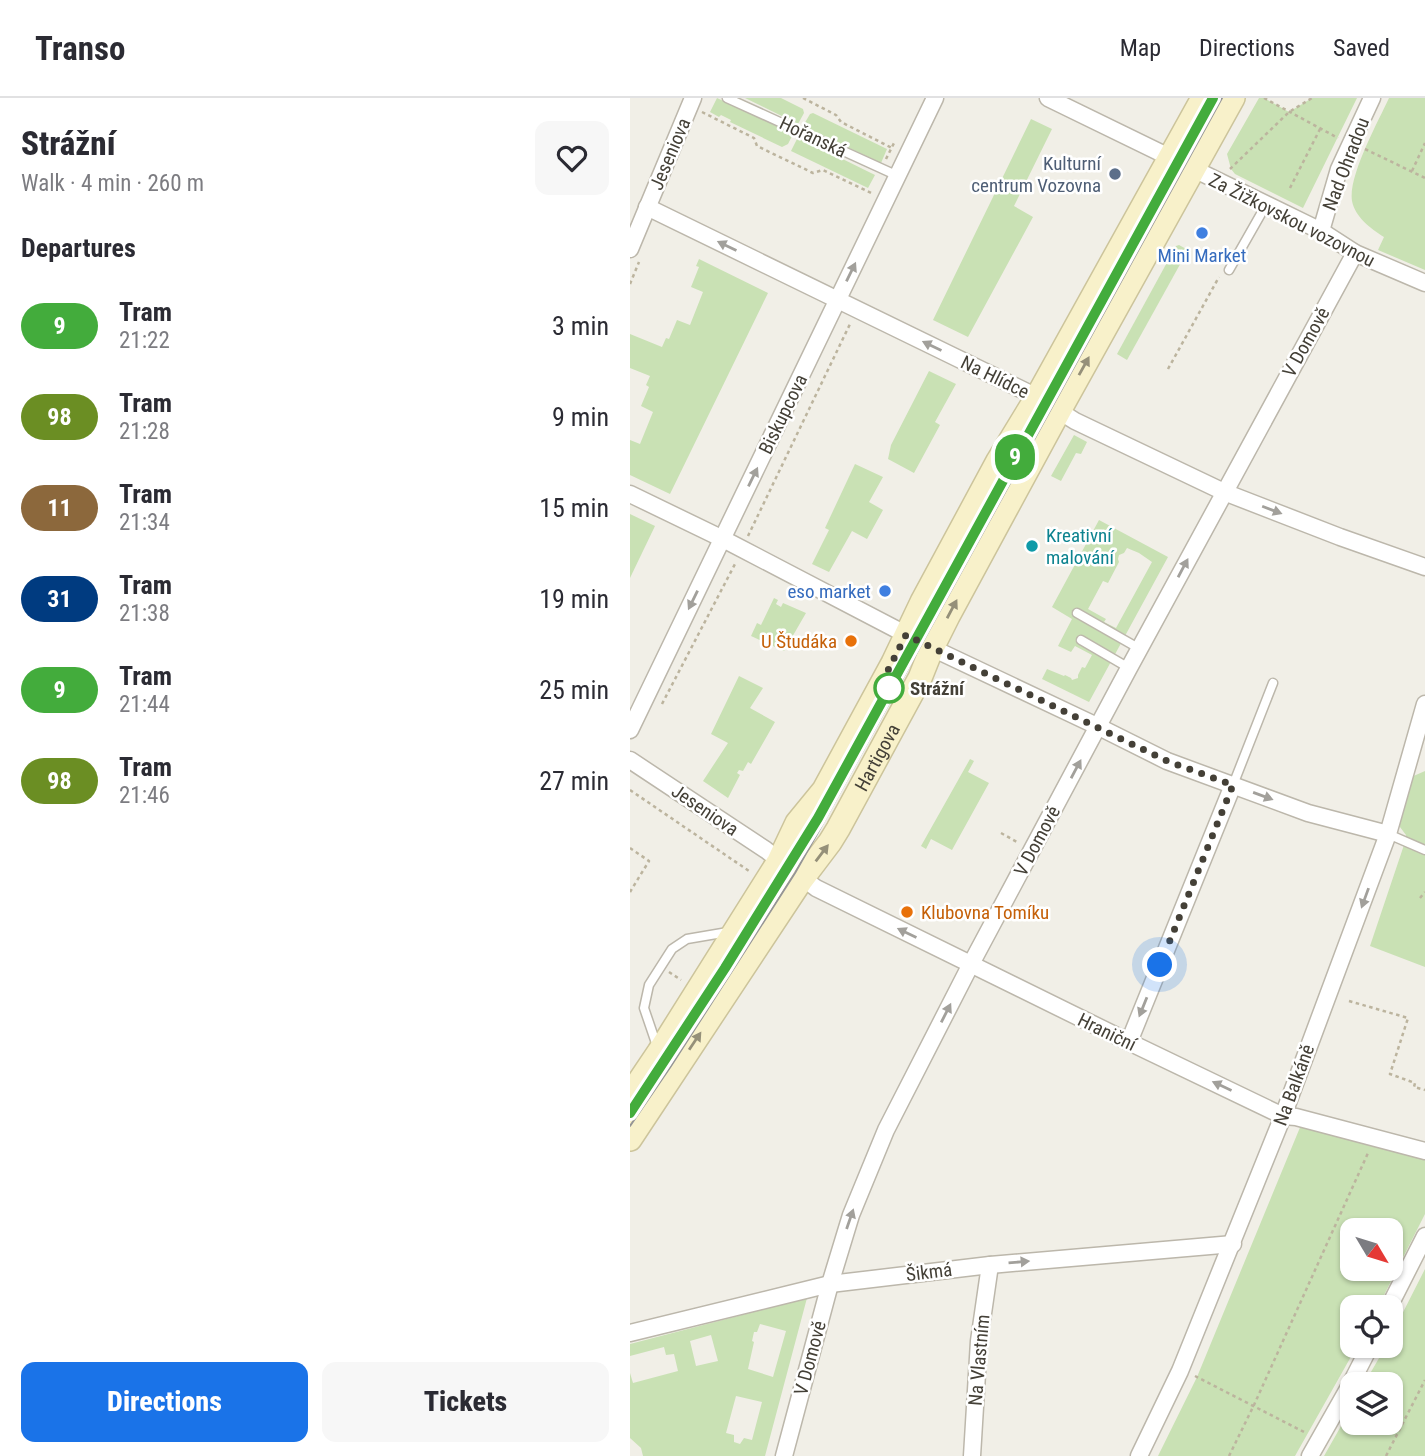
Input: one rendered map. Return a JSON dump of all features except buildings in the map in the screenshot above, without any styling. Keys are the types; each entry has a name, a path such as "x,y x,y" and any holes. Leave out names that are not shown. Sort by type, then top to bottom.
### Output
{"main road":[{"name":"Hartigova","path":"630,1095 779,861 797,823 824,790 998,461 1037,397 1203,98"},
{"name":"Hartigova","path":"630,1139 802,879 830,842 920,678 932,648 1059,411 1201,173 1233,98"}],"street":[{"name":"Biskupcova","path":"630,730 935,98"},
{"name":"Za Žižkovskou vozovnou","path":"1048,98 1321,231 1355,253 1425,283"},
{"name":"Nad Ohradou","path":"1321,231 1339,169 1372,98"},
{"name":"Jeseniova","path":"630,249 692,102"},
{"name":"Na Hlídce","path":"647,208 1037,397 1076,421 1224,492 1340,537 1425,566"},
{"name":"V Domově","path":"784,1456 851,1215 886,1130 1129,668 1355,253"},
{"path":"630,494 723,539 932,648 1167,761 1308,813 1388,834"},
{"name":"Na Balkáně","path":"1139,1456 1180,1371 1283,1116 1418,755 1425,704"},
{"name":"Jeseniova","path":"630,760 802,879"},
{"path":"1129,1042 1233,785"},
{"name":"Hraniční","path":"802,879 1283,1116 1296,1117 1425,1151"},
{"path":"1395,1295 1425,1236"},
{"name":"Šikmá","path":"630,1333 830,1284 990,1265 1233,1244"},
{"name":"Na Vlastním","path":"972,1456 979,1341 990,1265"},
{"path":"1310,1456 1364,1358"}],"lane":[{"name":"Hořanská","path":"727,98 898,176"},
{"path":"1230,271 1266,205"},
{"path":"1077,613 1140,649"},
{"path":"1081,640 1129,668"},
{"path":"1233,785 1273,683"},
{"path":"1388,834 1425,850"},
{"path":"659,1052 644,1008 649,985 673,949 687,939 735,931"}],"path":[{"path":"803,98 836,115 841,122 892,148"},
{"path":"1264,98 1340,140"},
{"path":"1201,173 1231,169 1289,112 1312,98"},
{"path":"692,102 754,138 757,146 813,173 823,170 871,192"},
{"path":"1290,188 1320,128"},
{"path":"1412,171 1425,143"},
{"path":"1363,148 1425,178"},
{"path":"1168,369 1219,276 1230,271"},
{"path":"658,711 742,549 858,310"},
{"path":"630,790 751,873"},
{"path":"1001,834 1014,841"},
{"path":"630,848 649,861 630,892"},
{"path":"1420,898 1425,892"},
{"path":"1349,1001 1408,1018 1390,1074 1415,1083 1414,1087 1425,1090"},
{"path":"1228,1456 1254,1405 1375,1138"},
{"path":"1180,1371 1254,1405 1320,1440"},
{"path":"1386,1456 1425,1380"}],"green space":[{"path":"717,98 793,134 788,144 782,147 721,115 719,117 710,112"},
{"path":"745,98 781,98 803,109 804,113 798,124"},
{"path":"1259,98 1264,98 1289,112 1312,98 1357,98 1303,208 1235,174 1231,169 1227,154"},
{"path":"1389,98 1425,98 1425,270 1378,250 1384,237 1360,217 1352,201 1359,164"},
{"path":"813,113 887,149 881,163 803,126"},
{"path":"1031,119 1052,129 1014,206 1033,217 968,337 933,320"},
{"path":"798,137 875,175 868,188 791,151"},
{"path":"1176,246 1188,250 1127,360 1117,354"},
{"path":"699,259 768,293 670,494 630,475 630,440 640,444 653,412 641,406 649,387 646,385 650,376 630,368 630,334 662,347 666,338 669,339 677,320 690,325 703,292 691,287 699,267 696,266"},
{"path":"929,371 956,384 935,422 940,425 914,473 888,459 891,445"},
{"path":"1074,435 1087,442 1081,454 1076,453 1061,481 1051,476"},
{"path":"855,464 883,477 869,502 883,510 867,539 852,531 829,572 812,564 829,530 825,528"},
{"path":"630,514 655,526 630,578"},
{"path":"1099,520 1168,557 1089,702 1042,679 1047,669 1072,680 1078,678 1082,667 1085,668 1092,655 1075,646 1071,652 1058,646 1072,619 1052,607","holes":["1127,548 1152,562 1116,628 1088,609 1103,581 1108,583 1119,562 1119,555"]},
{"path":"774,598 778,600 776,604 781,607 783,603 806,613 784,651 751,636 757,623 761,625"},
{"path":"739,676 763,688 750,708 775,722 751,764 748,762 743,771 739,770 737,773 740,775 728,798 703,781 728,743 711,734"},
{"path":"970,759 974,761 968,772 989,783 952,850 931,839 926,849 921,846"},
{"path":"1425,771 1425,967 1370,946 1405,842 1406,835 1397,823 1409,778"},
{"path":"1301,1125 1425,1156 1425,1214 1404,1256 1404,1218 1340,1218 1340,1281 1391,1281 1384,1295 1340,1295 1340,1358 1350,1358 1295,1456 1158,1456 1197,1377"},
{"path":"1425,1269 1425,1456 1324,1456 1340,1428 1340,1435 1403,1435 1403,1372 1371,1372 1379,1358 1403,1358 1403,1312"},
{"path":"807,1298 765,1456 643,1456 641,1448 630,1438 630,1373 633,1383 678,1371 674,1354 666,1355 664,1347 630,1356 630,1344","holes":["760,1324 786,1331 773,1377 748,1369 754,1332 757,1332","711,1335 718,1361 696,1366 690,1341","736,1396 762,1402 752,1440 744,1438 740,1444 734,1442 734,1435 726,1433"]}],"tram line":[{"name":"9","path":"630,1113 725,968 818,818 1213,98"},
{"path":"630,1126 795,873 1222,98"}],"place":[{"name":"Kulturní centrum Vozovna","path":"1115,174"},
{"name":"Mini Market","path":"1202,233"},
{"name":"Kreativní malování","path":"1032,546"},
{"name":"eso market","path":"885,591"},
{"name":"U Študáka","path":"851,641"},
{"name":"Strážní","path":"889,688"},
{"name":"Klubovna Tomíku","path":"907,912"}],"route":[{"path":"889,688 881,684 906,635 1167,761 1233,785 1160,965"}]}
